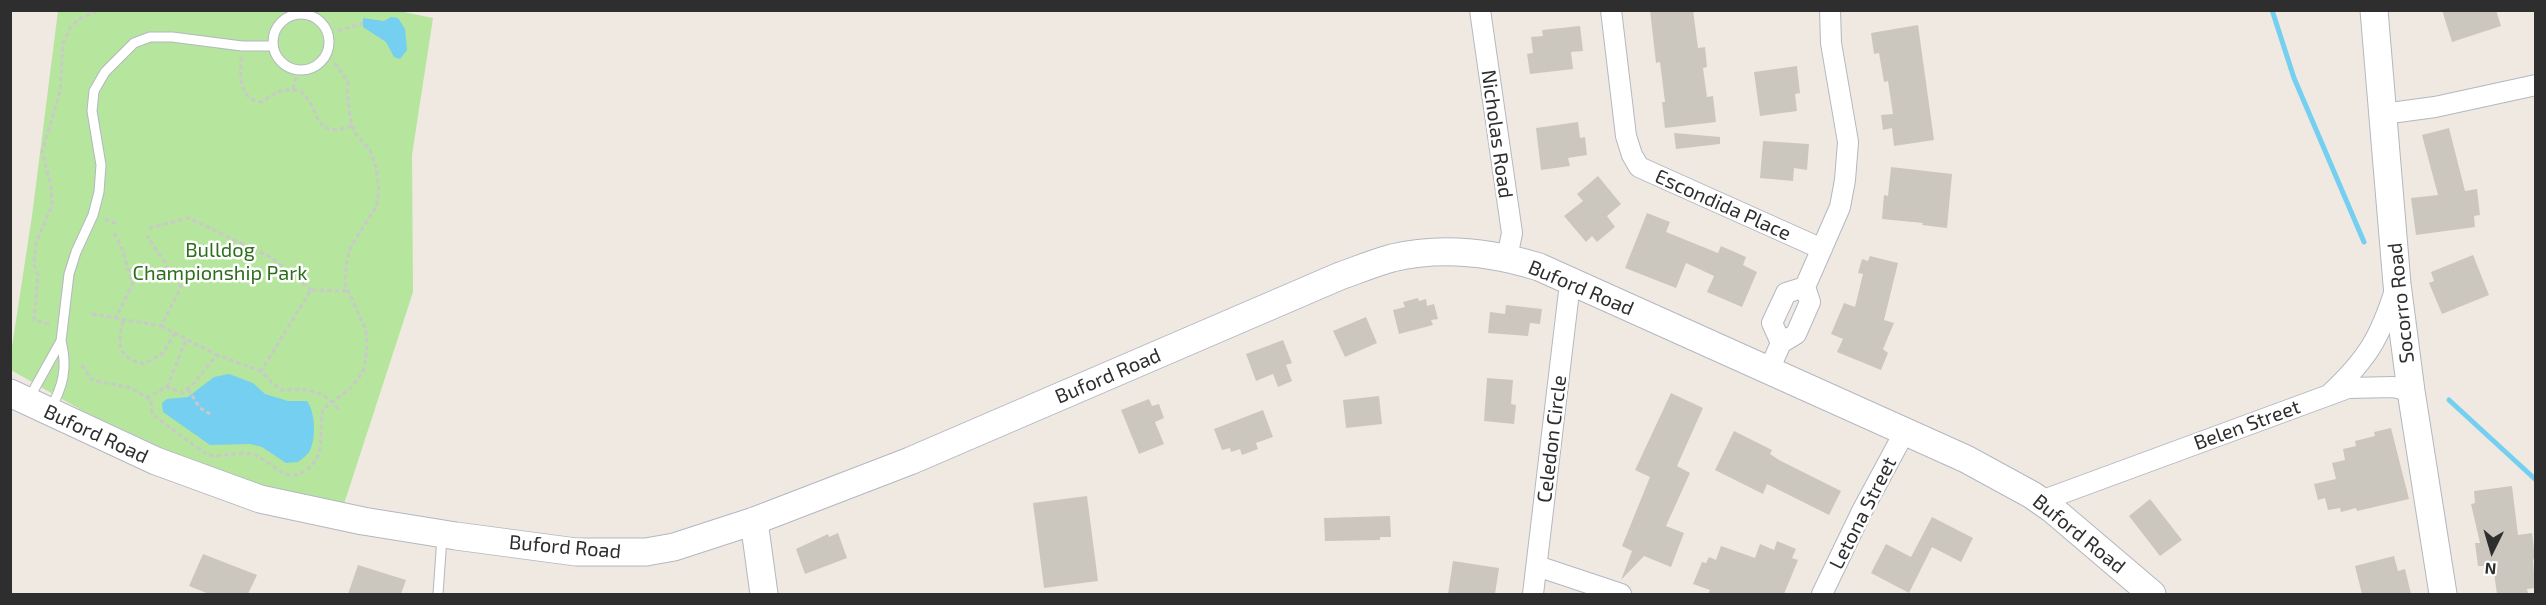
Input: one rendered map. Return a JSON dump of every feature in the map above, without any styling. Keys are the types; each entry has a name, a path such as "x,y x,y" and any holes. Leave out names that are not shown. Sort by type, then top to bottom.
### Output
{"street":[{"name":"Nicholas Road","path":"1480,10 1512,233 1508,258"},
{"name":"Escondida Place","path":"1611,10 1626,136 1632,155 1640,167 1822,249"},
{"path":"1769,370 1781,343 1772,323 1786,294 1805,287 1840,207 1848,142 1831,43 1830,10"},
{"name":"Socorro Road","path":"2374,10 2397,284 2411,391 2443,594"},
{"path":"2383,114 2435,107 2535,85"},
{"name":"Buford Road","path":"29,403 156,461 260,499 363,521 443,534 576,552 646,552 674,547 754,521 920,456 1340,276 1392,258 1449,252 1508,258 1539,267 1570,283 1966,459 2041,501 2074,526 2152,594"},
{"name":"Celedon Circle","path":"1533,594 1570,283"},
{"name":"Belen Street","path":"2041,501 2329,395 2354,371 2378,337 2397,284"},
{"path":"2329,395 2348,388 2366,386 2393,387 2411,391"},
{"name":"Letona Street","path":"1822,594 1862,511 1904,433"},
{"path":"754,521 765,594"},
{"path":"1537,566 1621,594"}],"lane":[{"path":"289,13 318,19 328,34 329,43 323,61 307,70 298,70 281,62 273,45 277,28 289,13"},
{"path":"29,403 61,341 69,274 76,252 93,215 99,192 102,165 92,111 94,91 105,72 134,43 150,36 242,46 273,45"},
{"path":"29,403 61,390 66,371 66,359 61,341"},
{"path":"438,594 443,534"}],"path":[{"path":"63,327 34,320 38,275 34,265 36,243 52,205 51,185 42,152 60,92 63,43 70,28 79,19 99,10"},
{"path":"338,31 363,23"},
{"path":"82,365 92,380 131,388 151,400 152,413 165,425 208,455 244,452 258,456 283,473 297,474 308,470 320,453 323,409 350,389 363,372 367,351 366,330 345,284 347,260 351,246 376,207 379,191 376,168 370,150 356,134 353,126 347,93 348,82 335,63"},
{"path":"293,89 298,70"},
{"path":"240,73 245,93 254,101 262,102 272,94 286,88 301,91 314,110 316,120 326,129 338,130 353,126"},
{"path":"148,228 189,218 272,258 311,290 347,291"},
{"path":"114,233 121,243 125,264 133,283 115,320"},
{"path":"147,236 181,286 161,326"},
{"path":"261,371 311,290"},
{"path":"92,314 115,320 161,326 217,355 261,371 280,390 310,389 333,402 338,409"},
{"path":"123,321 119,337 121,350 131,361 144,364 163,353 175,333"},
{"path":"146,398 167,387 186,340"},
{"path":"167,387 183,393 217,355"},
{"path":"188,389 200,408 210,414"}],"green space":[{"name":"Bulldog Championship Park","path":"394,10 433,18 412,155 413,292 342,510 214,472 83,411 11,370 11,353 32,216 58,11"}],"water":[{"path":"391,17 398,18 405,29 407,50 400,59 394,57 386,42 363,27 363,18 384,21"},
{"path":"229,374 253,383 265,394 288,401 307,401 312,411 314,430 313,443 306,456 298,462 286,463 262,447 250,444 210,445 163,412 162,403 167,399 188,397 214,377"}],"building":[{"path":"1650,10 1693,10 1698,48 1705,47 1707,67 1703,68 1707,97 1713,96 1716,122 1665,128 1662,102 1665,102 1660,62 1656,63"},
{"path":"2442,10 2496,10 2501,26 2452,42"},
{"path":"1918,25 1934,140 1894,146 1892,128 1883,130 1881,115 1893,114 1888,81 1884,82 1879,53 1874,54 1871,33"},
{"path":"1580,26 1583,51 1571,52 1573,69 1530,74 1527,54 1533,53 1531,37 1543,36 1542,30"},
{"path":"1797,66 1800,93 1795,94 1797,111 1760,116 1754,72"},
{"path":"1578,122 1580,138 1585,137 1587,155 1568,158 1570,166 1541,170 1536,128"},
{"path":"2449,128 2465,191 2477,189 2480,215 2474,216 2475,227 2416,235 2411,198 2438,195 2422,135"},
{"path":"1674,133 1720,137 1720,144 1676,149"},
{"path":"1763,141 1809,144 1807,170 1794,168 1793,181 1760,178"},
{"path":"1891,167 1952,174 1947,228 1882,219 1884,195 1888,196"},
{"path":"1598,176 1621,204 1607,216 1615,227 1597,242 1592,236 1586,242 1564,216 1583,201 1577,194"},
{"path":"1647,213 1670,222 1666,232 1718,253 1721,246 1746,257 1743,265 1757,272 1742,307 1707,292 1714,276 1686,263 1676,288 1625,268"},
{"path":"2473,255 2489,295 2442,314 2429,283 2434,281 2431,272"},
{"path":"1870,256 1898,263 1884,320 1894,323 1883,349 1888,353 1881,370 1837,352 1843,339 1831,334 1844,303 1855,307 1863,274 1858,273 1862,259 1868,261"},
{"path":"1418,298 1419,301 1426,299 1427,306 1434,304 1438,319 1431,320 1433,325 1399,334 1393,310 1405,307 1403,302"},
{"path":"1506,305 1542,309 1540,324 1530,323 1528,336 1488,333 1490,312 1505,314"},
{"path":"1366,317 1377,343 1345,357 1333,331"},
{"path":"1283,340 1292,363 1286,365 1292,381 1278,387 1273,374 1256,381 1246,354"},
{"path":"1487,378 1513,380 1511,404 1516,405 1514,424 1484,421"},
{"path":"1671,393 1703,408 1677,466 1690,473 1666,526 1684,533 1671,567 1644,556 1621,580 1632,551 1622,546 1650,477 1635,470"},
{"path":"1379,396 1382,424 1346,428 1343,400"},
{"path":"1149,399 1152,406 1159,404 1164,418 1155,422 1164,444 1139,454 1121,410"},
{"path":"1263,410 1273,437 1256,443 1258,449 1242,455 1240,449 1231,452 1230,448 1222,450 1214,429"},
{"path":"2391,428 2409,499 2357,511 2356,508 2341,512 2340,508 2328,510 2325,498 2318,500 2314,484 2336,479 2332,463 2345,460 2343,449 2356,446 2355,441 2375,436 2374,432"},
{"path":"1734,431 1772,450 1770,454 1779,460 1841,491 1829,515 1767,484 1763,494 1715,470"},
{"path":"2512,486 2518,535 2532,533 2535,588 2527,589 2528,594 2497,594 2493,566 2478,566 2475,543 2480,543 2471,504 2475,503 2474,491"},
{"path":"1087,496 1098,581 1044,588 1033,503"},
{"path":"2150,499 2182,540 2160,556 2129,516"},
{"path":"1390,516 1391,537 1380,537 1380,540 1325,541 1324,518"},
{"path":"1932,517 1973,538 1961,562 1932,547 1909,593 1871,573 1886,544 1911,557"},
{"path":"838,533 847,558 805,574 796,549 828,534 829,537"},
{"path":"1777,541 1796,549 1792,558 1798,560 1784,594 1708,594 1710,590 1693,584 1702,562 1706,563 1709,557 1716,560 1721,546 1755,558 1760,544 1774,550"},
{"path":"203,554 257,575 248,594 209,594 189,586"},
{"path":"2394,556 2398,571 2405,569 2411,594 2362,594 2355,566"},
{"path":"1453,561 1499,568 1495,594 1448,594"},
{"path":"358,565 406,580 401,594 348,594"}],"waterway":[{"path":"2272,10 2294,78 2364,242"},
{"path":"2449,400 2536,480"}]}
